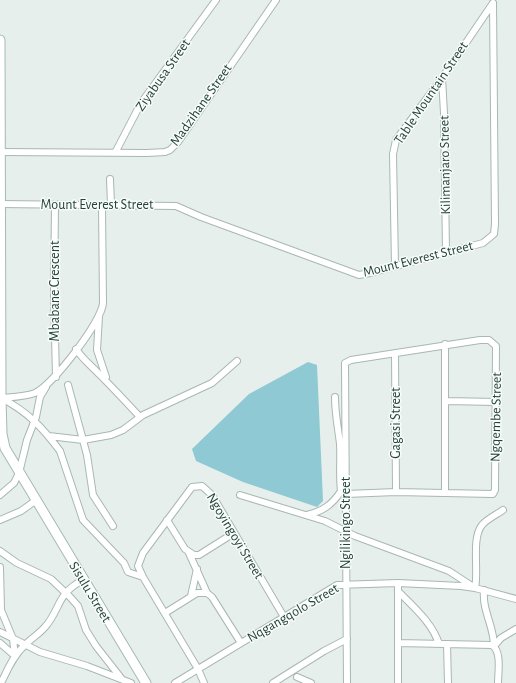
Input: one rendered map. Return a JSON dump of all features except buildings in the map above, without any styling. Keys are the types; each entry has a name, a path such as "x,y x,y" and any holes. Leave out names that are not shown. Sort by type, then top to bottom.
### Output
{"street":[{"name":"Ziyabusa Street","path":"115,153 141,103 216,0"},
{"name":"Madzihane Street","path":"0,152 115,153 160,152 170,150 276,0"},
{"name":"Table Mountain Street","path":"395,266 394,147 400,134 442,78 493,2"},
{"name":"Mount Everest Street","path":"0,204 176,206 201,217 359,275 483,243 491,237 495,229 493,2"},
{"name":"Sisulu Street","path":"0,40 1,408 2,434 5,448 35,501 146,683"},
{"name":"Kilimanjaro Street","path":"442,78 446,252"},
{"path":"110,179 111,205"},
{"name":"Mbabane Crescent","path":"55,205 54,294 56,377"},
{"name":"Mbabane Crescent","path":"1,398 28,395 47,386 56,377 99,315 103,303 102,206"},
{"path":"99,315 97,350 103,372 110,385"},
{"name":"Ngqembe Street","path":"345,363 351,360 445,344 489,340 496,346 494,494 396,492 346,494"},
{"path":"445,344 445,493"},
{"path":"76,349 86,364 95,369 131,405 140,417"},
{"name":"Gagasi Street","path":"395,353 396,492"},
{"path":"49,436 83,440 111,435 123,430 140,417 212,383 238,361"},
{"name":"Ngilikingo Street","path":"345,363 347,683"},
{"path":"68,385 92,478 93,495 113,526"},
{"path":"0,495 14,483 19,473 40,397 47,386"},
{"path":"306,515 326,508 334,502 341,491 339,474 340,444 336,429 335,397"},
{"path":"1,398 25,411 49,436 60,451 83,520 124,563 128,572 143,577"},
{"path":"446,401 496,402"},
{"name":"Ngoyingoyi Street","path":"204,683 198,669 143,577 138,566 167,520 188,491 198,485 207,489 212,495 284,617"},
{"path":"240,495 325,521 346,533 449,571 475,588 478,576 476,539 482,525 503,510"},
{"path":"0,520 21,511 35,501"},
{"path":"0,524 9,516"},
{"path":"167,520 189,554 207,593 212,597 241,643"},
{"path":"189,554 194,556 199,555 234,533"},
{"path":"0,551 17,563 51,579 66,593 78,606 86,630 120,678"},
{"path":"0,567 1,610 13,638 15,656"},
{"path":"191,596 197,569"},
{"path":"0,683 15,656 46,626 71,587 83,580"},
{"name":"Nqgangqolo Street","path":"175,683 331,588 346,583 398,583 475,588 516,599"},
{"path":"398,583 398,683"},
{"path":"484,590 483,602 494,635 494,646 498,656 498,683"},
{"path":"398,591 415,607 429,624 439,644"},
{"path":"165,613 191,596 203,592 207,593"},
{"path":"494,646 501,638 516,629"},
{"path":"0,632 40,652 131,683"},
{"path":"273,683 324,651 347,639"},
{"path":"0,643 15,656"},
{"path":"398,643 486,644 494,646"},
{"path":"447,644 448,683"},
{"path":"297,677 311,683"}],"water":[{"path":"308,362 317,365 323,501 317,507 243,482 196,461 192,449 249,394"}]}
